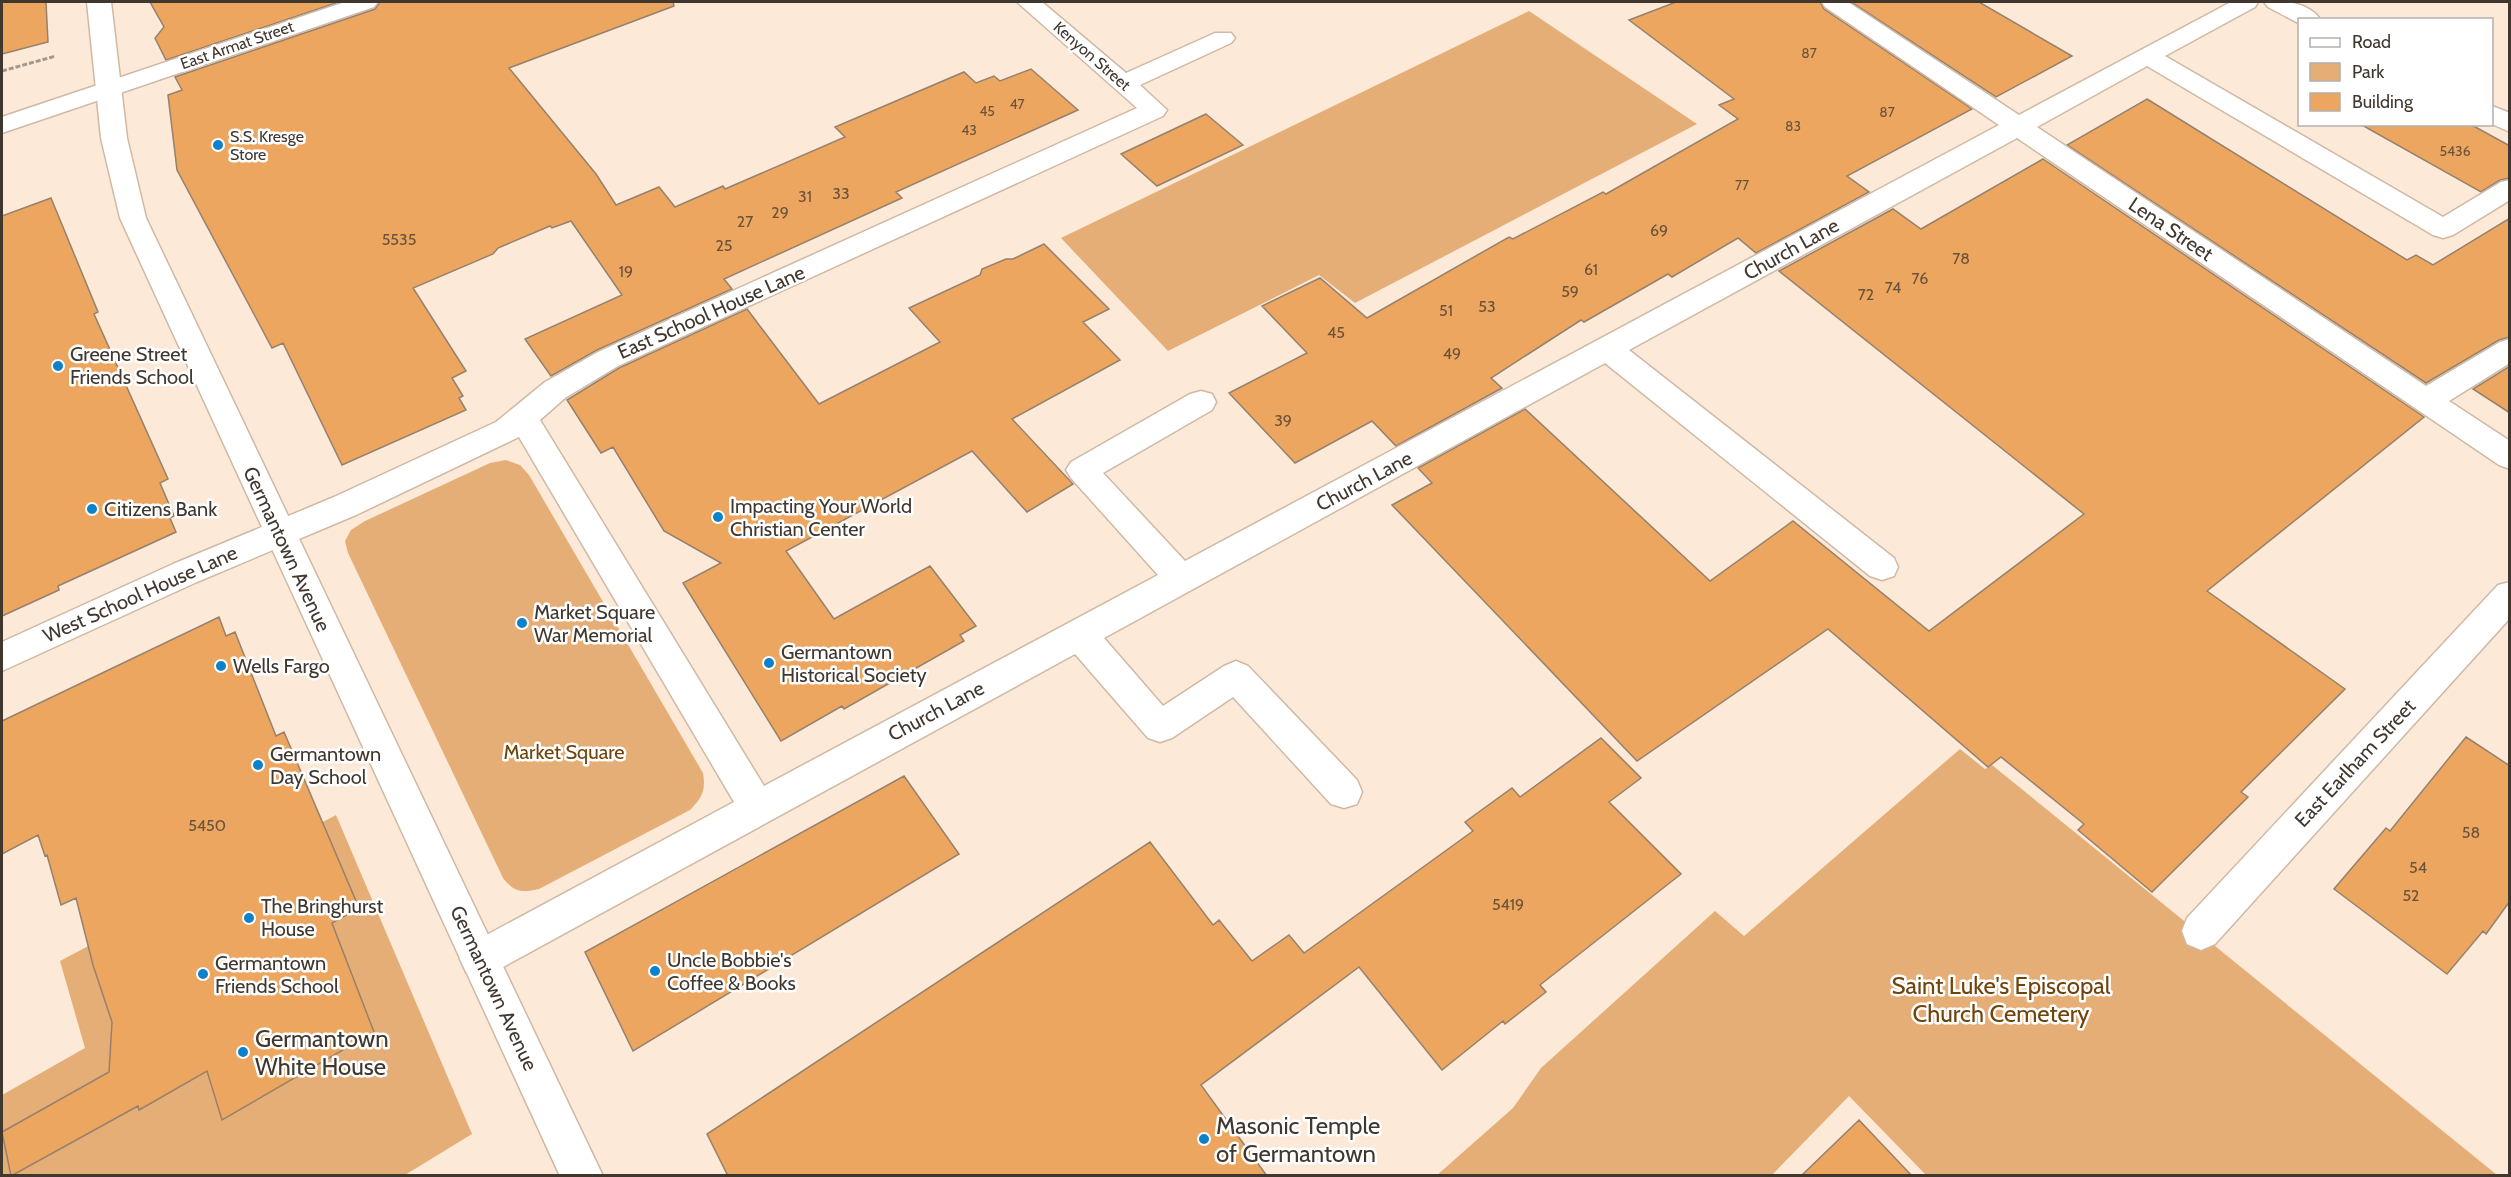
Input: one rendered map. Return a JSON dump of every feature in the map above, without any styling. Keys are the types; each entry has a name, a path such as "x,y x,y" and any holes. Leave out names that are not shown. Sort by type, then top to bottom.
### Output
{"street":[{"name":"Germantown Avenue","path":"102,2 114,144 122,183 133,218 582,1176"},
{"name":"East Armat Street","path":"2,125 366,2"},
{"name":"Kenyon Street","path":"1029,2 1154,110"},
{"name":"Lena Street","path":"1833,2 2510,457"},
{"name":"Church Lane","path":"480,959 2247,2"},
{"path":"2276,2 2306,18"},
{"path":"1123,84 1223,38"},
{"path":"2147,56 2443,229 2510,189"},
{"name":"East School House Lane","path":"279,533 345,506 507,430 555,390 608,359 1154,110"},
{"path":"2493,115 2510,124"},
{"path":"1607,349 1882,567"},
{"path":"2425,401 2510,350"},
{"path":"1182,579 1082,470 1201,402"},
{"path":"523,418 757,808"},
{"name":"West School House Lane","path":"2,657 279,533"},
{"name":"East Earlham Street","path":"2201,931 2510,595"},
{"path":"1079,634 1160,727 1236,676 1344,792"}],"path":[{"path":"2,71 56,56"}],"green space":[{"path":"1529,11 1697,124 1355,303 1319,275 1168,351 1061,238"},
{"name":"Market Square","path":"506,460 520,465 529,475 703,773 704,779 698,802 690,810 539,889 528,891 515,889 503,878 348,553 345,541 351,530 365,521 490,463"},
{"name":"Saint Luke's Episcopal Church Cemetery","path":"1960,749 1985,769 1992,765 2497,1175 1926,1175 1849,1096 1772,1175 1436,1176 1513,1108 1541,1068 1715,911 1744,936"},
{"name":"Germantown White House","path":"336,815 472,1134 405,1175 2,1175 2,1095 85,1048 60,961"}],"building":[{"path":"2,2 46,2 48,42 2,54"},
{"path":"150,2 339,2 166,60 155,38 164,27"},
{"path":"380,2 673,2 674,6 509,68 596,174 616,205 659,187 675,207 723,186 725,189 845,137 835,127 964,72 976,83 994,76 1000,81 1031,69 1078,110 896,192 902,198 724,279 732,289 597,350 551,376 525,339 622,295 571,221 552,228 550,226 498,248 493,254 413,288 466,371 452,378 463,396 459,398 466,410 342,465 283,343 272,348 177,170 168,95 182,90 175,77 375,9"},
{"path":"1676,2 1820,2 1824,9 1972,109 1847,176 1869,192 1756,253 1738,238 1672,277 1668,274 1584,322 1581,320 1491,378 1502,388 1396,446 1372,421 1295,463 1229,393 1307,353 1262,306 1320,278 1367,318 1509,237 1513,239 1603,192 1606,194 1738,119 1719,105 1734,99 1629,20"},
{"path":"1851,2 1979,2 2072,56 1996,97"},
{"path":"2147,99 2407,260 2416,255 2433,265 2510,218 2510,337 2499,340 2426,383 2067,145"},
{"path":"1206,114 1243,145 1157,186 1121,154"},
{"path":"2364,126 2474,126 2510,146 2510,178 2500,180 2481,192"},
{"path":"2043,159 2424,417 2207,591 2345,689 2241,792 2248,797 2152,892 2078,830 2084,824 2001,757 1988,767 1828,629 1637,761 1392,505 1432,483 1418,468 1525,409 1710,581 1793,521 1929,631 2084,514 1779,271 1893,209 1921,229"},
{"path":"51,198 98,312 94,314 168,479 160,483 174,516 170,518 176,532 58,586 59,590 2,616 2,216"},
{"path":"1044,244 1109,309 1083,322 1120,360 1012,419 1073,484 1027,512 972,451 786,551 834,619 930,566 976,626 960,635 964,641 844,709 842,706 781,741 683,583 721,563 664,531 613,447 601,453 567,400 619,368 747,309 819,404 940,342 909,308 980,275 982,269 1006,259 1013,259"},
{"path":"2510,366 2510,413 2473,389"},
{"name":"Germantown Friends School","path":"219,617 226,636 235,632 276,736 284,732 359,908 332,923 374,1032 222,1120 207,1071 139,1110 138,1106 11,1176 2,1132 109,1072 112,1022 93,965 76,898 61,905 47,855 45,856 38,835 2,854 2,721"},
{"path":"2466,737 2510,766 2510,901 2486,934 2483,931 2447,974 2334,889 2386,828 2390,831"},
{"path":"1601,738 1641,778 1609,802 1681,874 1540,985 1546,992 1505,1024 1503,1021 1442,1070 1359,967 1201,1085 1267,1176 728,1176 707,1134 1150,842 1213,925 1219,920 1252,961 1289,935 1304,953 1473,831 1465,822 1512,788 1520,797"},
{"path":"904,776 959,854 633,1051 585,952"},
{"path":"1859,1120 1912,1176 1801,1176"}],"place":[{"name":"S.S. Kresge Store","path":"218,145"},
{"name":"Greene Street Friends School","path":"58,366"},
{"name":"Citizens Bank","path":"92,509"},
{"name":"Impacting Your World Christian Center","path":"718,517"},
{"name":"Market Square War Memorial","path":"522,623"},
{"name":"Germantown Historical Society","path":"769,663"},
{"name":"Wells Fargo","path":"221,666"},
{"name":"Germantown Day School","path":"258,765"},
{"name":"The Bringhurst House","path":"249,918"},
{"name":"Uncle Bobbie's Coffee & Books","path":"655,971"},
{"name":"Germantown Friends School","path":"203,974"},
{"name":"Germantown White House","path":"243,1052"},
{"name":"Masonic Temple of Germantown","path":"1204,1139"}]}
